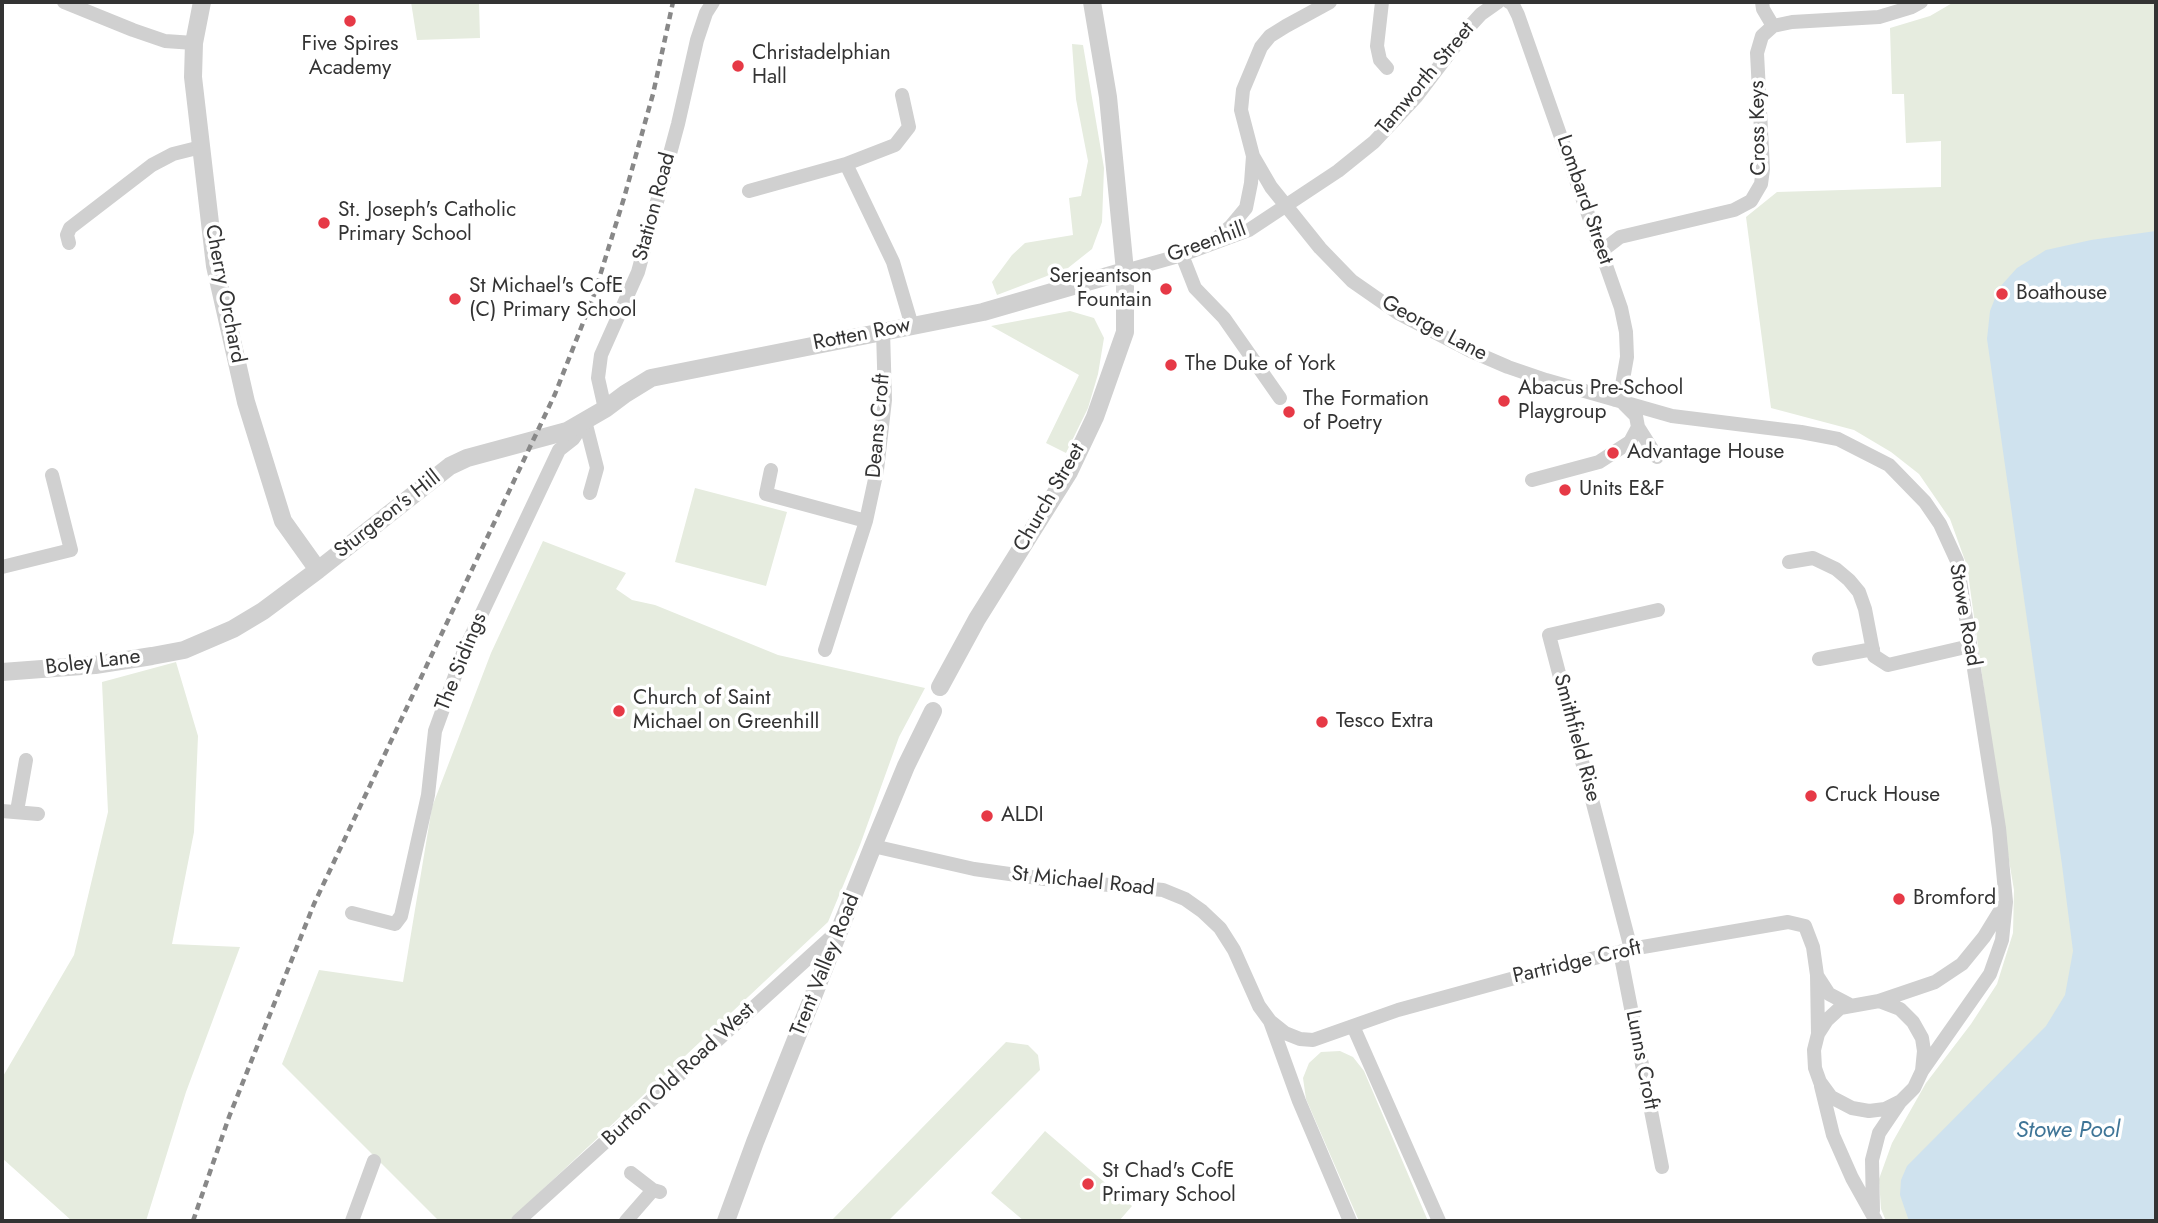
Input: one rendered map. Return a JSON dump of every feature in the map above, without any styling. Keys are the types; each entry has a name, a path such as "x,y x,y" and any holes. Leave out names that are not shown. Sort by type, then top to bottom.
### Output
{"street":[{"path":"64,2 85,6 165,41 194,43"},
{"name":"Cherry Orchard","path":"202,2 194,43 193,77 215,266 246,402 283,521 318,570"},
{"name":"Station Road","path":"605,410 598,378 601,355 638,272 678,124 697,40 706,13 713,2"},
{"name":"Church Street","path":"933,711 940,687 976,619 1069,472 1095,417 1125,332 1125,271 1108,97 1092,2"},
{"path":"1208,245 1231,226 1245,208 1251,183 1253,156 1241,110 1243,90 1261,47 1270,36 1330,2"},
{"path":"1382,2 1377,46 1380,60 1387,68"},
{"name":"Tamworth Street","path":"1286,207 1374,142 1416,97 1481,14 1506,2"},
{"name":"Lombard Street","path":"1506,2 1603,250 1621,308 1626,332 1625,366 1619,401"},
{"path":"1762,2 1773,26 1791,22 1879,17 1912,8 1921,2"},
{"name":"Cross Keys","path":"1603,250 1620,237 1734,210 1751,201 1761,184 1763,169 1757,53 1762,36 1773,26"},
{"path":"749,191 846,164 895,145 909,127 902,95"},
{"path":"69,243 67,235 70,228 152,165 173,154 201,147"},
{"name":"George Lane","path":"1253,156 1286,207 1320,248 1352,281 1398,313 1508,367 1619,401"},
{"path":"846,164 893,262 912,326"},
{"name":"Greenhill","path":"1125,271 1182,255 1249,230 1286,207"},
{"path":"1182,255 1195,288 1224,318 1280,398"},
{"name":"Rotten Row","path":"605,410 651,378 983,312 1125,271"},
{"name":"Deans Croft","path":"825,650 866,521 877,470 885,400 883,331"},
{"path":"1619,401 1636,416 1638,427 1657,457"},
{"name":"Stowe Road","path":"1619,401 1672,416 1838,439 1889,465 1925,502 1940,524 1957,561 1999,828 2006,902 2001,940 1990,974 1922,1071"},
{"name":"Sturgeon's Hill","path":"184,650 233,629 253,617 318,570 450,466 467,458 567,431 605,410"},
{"path":"584,421 597,468 590,493"},
{"name":"The Sidings","path":"352,912 400,926 428,795 435,731 464,651 559,450 573,439 584,421"},
{"path":"1532,480 1599,462 1630,442 1638,427"},
{"path":"771,470 766,494 866,521"},
{"path":"2,567 71,550 52,475"},
{"path":"1789,562 1812,558 1836,569 1847,579 1859,592 1865,609 1874,656 1888,665 1970,646"},
{"name":"Smithfield Rise","path":"1626,951 1549,635 1658,610"},
{"path":"1819,659 1873,649"},
{"name":"Boley Lane","path":"2,673 94,665 184,650"},
{"name":"Trent Valley Road","path":"726,1221 873,846 906,766 933,711"},
{"path":"17,811 26,760"},
{"path":"2,811 38,814"},
{"name":"St Michael Road","path":"873,846 974,869 1163,890 1185,899 1220,928 1234,950 1259,1006 1270,1021 1285,1033 1300,1039 1313,1040 1353,1027"},
{"path":"1818,1034 1826,1020 1840,1008 1879,1001 1935,982 1962,964 1984,937 2006,902"},
{"name":"Partridge Croft","path":"1353,1027 1398,1010 1498,982 1626,951 1788,922 1805,926 1813,947 1817,975"},
{"name":"Burton Old Road West","path":"518,1221 840,929"},
{"name":"Lunns Croft","path":"1626,951 1662,1167"},
{"path":"1817,975 1829,994 1850,1005"},
{"path":"1817,975 1818,1034 1814,1050 1815,1068 1833,1135 1852,1178 1875,1217"},
{"path":"1875,1217 1872,1160 1879,1133 1914,1087 1922,1071 1924,1051 1922,1038 1913,1021 1900,1009 1879,1001"},
{"name":"St Michael Road","path":"1270,1021 1299,1101 1350,1221"},
{"path":"1353,1027 1439,1221"},
{"path":"1820,1082 1832,1097 1852,1108 1869,1111 1885,1109 1901,1101"},
{"path":"352,1221 374,1161"},
{"path":"626,1221 657,1191 631,1173"}],"shaded area":[{"path":"411,2 479,2 480,38 417,40"},
{"path":"1954,2 2156,2 2156,1221 1886,1221 1881,1209 1879,1179 1892,1143 1926,1083 1971,1024 1997,984 2013,933 2014,890 1967,566 1950,519 1919,474 1891,452 1854,430 1771,408 1746,217 1777,192 1941,187 1941,141 1906,143 1904,94 1892,94 1890,28 1930,16"},
{"path":"1072,44 1083,45 1104,168 1102,222 1092,249 1068,268 997,295 992,282 1012,255 1025,243 1073,235 1069,198 1081,196 1088,161 1076,99"},
{"path":"1070,311 1094,318 1104,338 1098,374 1088,408 1066,453 1046,443 1079,375 991,326"},
{"path":"695,488 787,512 766,586 675,562"},
{"path":"543,541 626,573 616,589 632,600 655,605 778,655 925,688 899,737 860,845 828,922 509,1221 439,1221 282,1064 319,970 403,982 432,807 491,653"},
{"path":"176,662 198,736 194,832 172,944 240,947 186,1092 146,1221 72,1221 2,1158 2,1078 74,955 108,812 102,682"},
{"path":"1006,1042 1028,1045 1038,1055 1040,1070 888,1221 831,1221"},
{"path":"1340,1051 1353,1057 1364,1071 1428,1221 1359,1221 1306,1099 1303,1078 1309,1063 1321,1052"},
{"path":"1045,1131 1132,1206 1119,1221 1024,1221 991,1193"}],"water":[{"name":"Stowe Pool","path":"2156,231 2156,1221 1909,1221 1900,1195 1901,1180 1907,1166 2046,1026 2065,995 2073,951 1987,339 1990,311 1999,288 2017,268 2046,250 2091,240"}],"railway":[{"path":"193,1221 229,1117 314,904 555,394 594,295 653,94 673,2"}],"place":[{"name":"Five Spires Academy","path":"350,21"},
{"name":"Christadelphian Hall","path":"738,66"},
{"name":"St. Joseph's Catholic Primary School","path":"324,223"},
{"name":"Serjeantson Fountain","path":"1166,289"},
{"name":"Boathouse","path":"2002,294"},
{"name":"St Michael's CofE (C) Primary School","path":"455,299"},
{"name":"The Duke of York","path":"1171,365"},
{"name":"Abacus Pre-School Playgroup","path":"1504,401"},
{"name":"The Formation of Poetry","path":"1289,412"},
{"name":"Advantage House","path":"1613,453"},
{"name":"Units E&F","path":"1565,490"},
{"name":"Church of Saint Michael on Greenhill","path":"619,711"},
{"name":"Tesco Extra","path":"1322,722"},
{"name":"Cruck House","path":"1811,796"},
{"name":"ALDI","path":"987,816"},
{"name":"Bromford","path":"1899,899"},
{"name":"St Chad's CofE Primary School","path":"1088,1184"}]}
